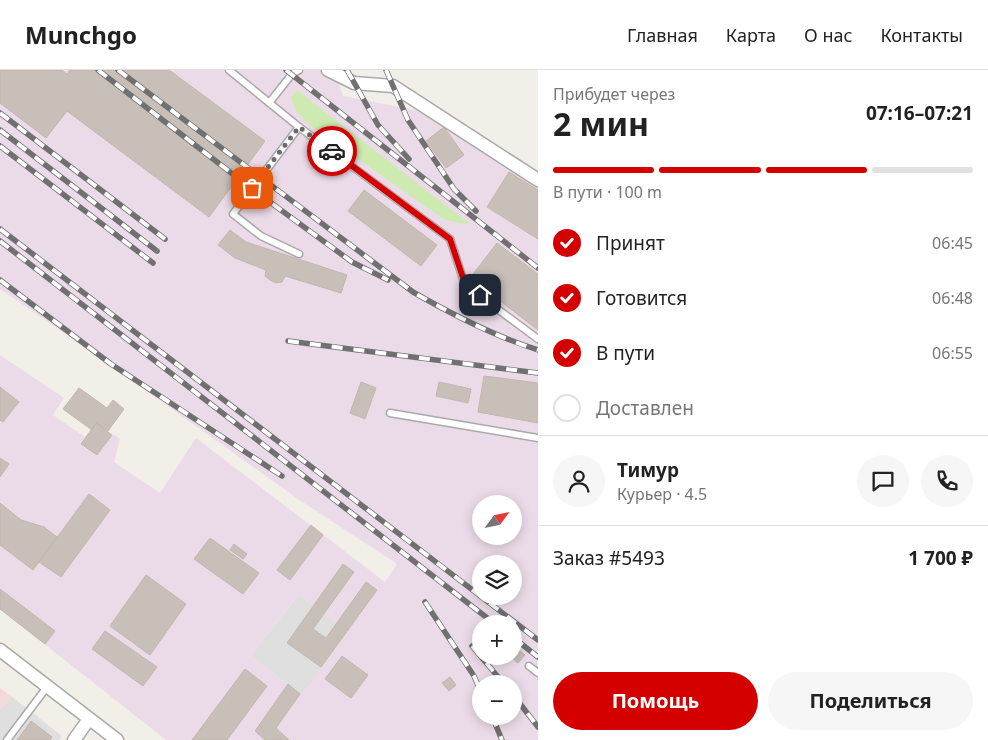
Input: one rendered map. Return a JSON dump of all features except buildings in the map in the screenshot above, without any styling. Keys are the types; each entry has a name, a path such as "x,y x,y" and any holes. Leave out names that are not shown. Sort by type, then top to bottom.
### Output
{"street":[{"path":"328,70 354,82 394,86 538,180"},
{"path":"0,650 117,740"},
{"path":"74,740 89,719"}],"lane":[{"path":"229,70 299,127 450,239 465,284 538,339"},
{"path":"269,103 292,74 299,70"},
{"path":"299,127 233,214 261,236 299,254"},
{"path":"390,413 538,438"},
{"path":"529,666 538,673"},
{"path":"7,740 47,687"}],"shaded area":[{"path":"0,70 334,70 343,96 420,111 538,184 538,740 166,740 0,609 0,355 64,398 53,415 85,437 80,444 97,456 113,434 120,439 114,462 160,493 196,438 385,582 397,564 298,499 98,356 0,289","holes":["298,595 348,632 302,695 250,656"]},
{"path":"299,594 349,632 302,695 250,656"},
{"path":"0,688 11,696 0,710"},
{"path":"11,696 62,736 59,740 0,740 0,710"}],"green space":[{"path":"297,90 471,225 445,220 308,124 296,111 291,98"}],"railway":[{"path":"98,70 252,189 352,262 388,280"},
{"path":"118,70 413,292 474,324 538,350"},
{"path":"286,70 538,268"},
{"path":"347,70 378,125 409,159"},
{"path":"386,70 408,120 454,189 476,211"},
{"path":"0,113 165,239"},
{"path":"0,130 157,251"},
{"path":"0,146 153,263"},
{"path":"0,229 538,640"},
{"path":"0,241 483,615"},
{"path":"0,280 111,364 282,476"},
{"path":"288,341 538,373"},
{"path":"425,602 473,675"},
{"path":"522,644 538,657"},
{"path":"488,665 496,675"},
{"path":"522,706 538,727"},
{"path":"496,725 502,740"}],"way so far":[{"path":"252,188 299,127 332,151"}],"route":[{"path":"332,151 450,239 465,284 480,295"}]}
